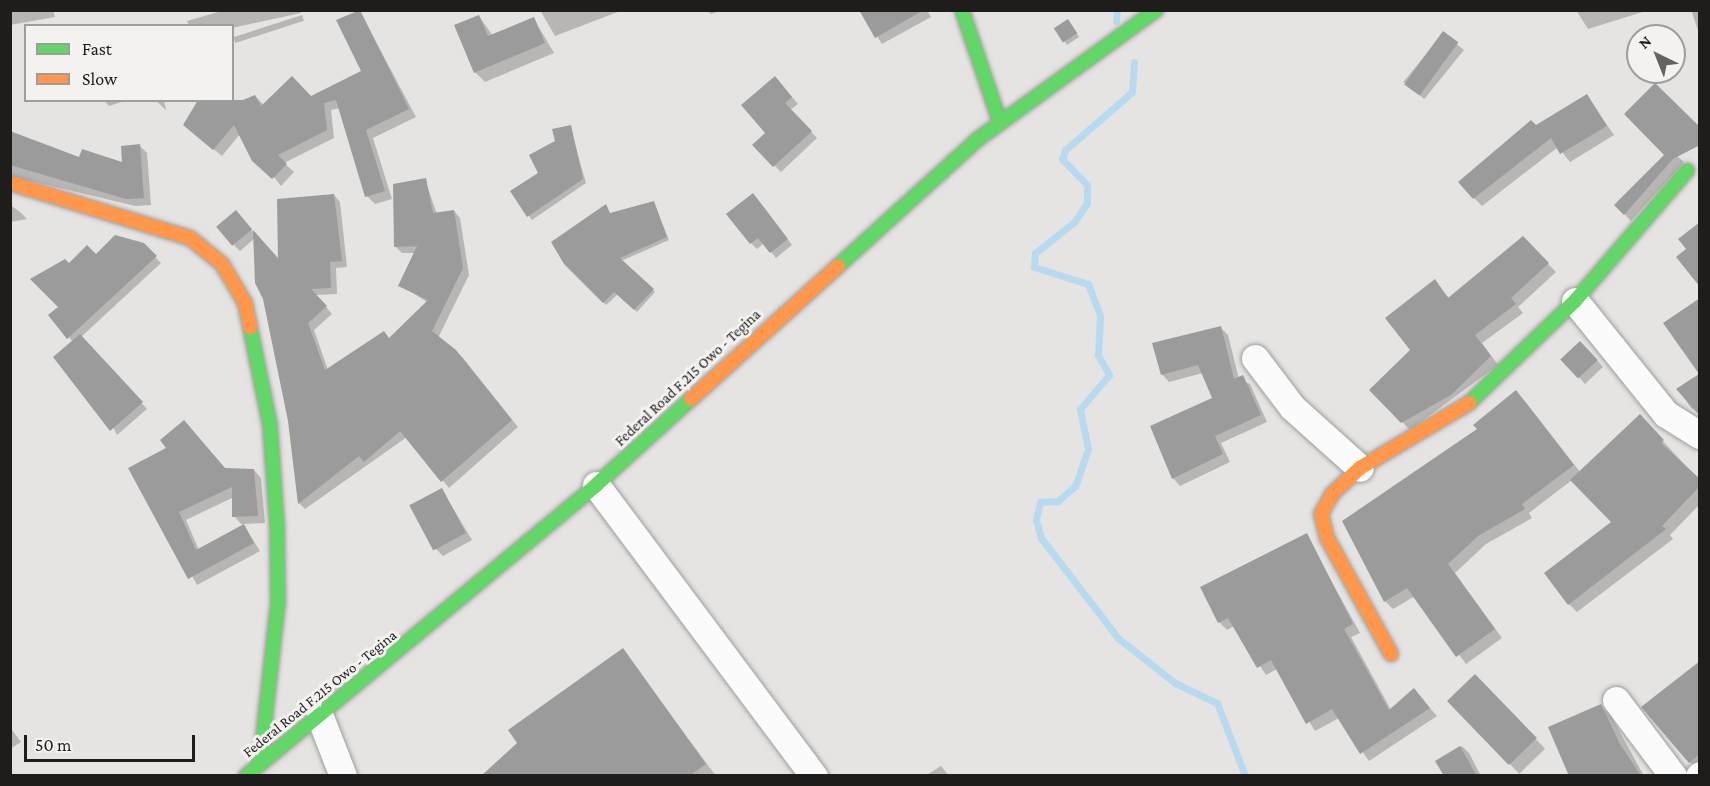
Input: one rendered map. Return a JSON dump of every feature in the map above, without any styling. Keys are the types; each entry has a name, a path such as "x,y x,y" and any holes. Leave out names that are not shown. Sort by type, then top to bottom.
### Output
{"street":[{"path":"962,10 1000,122"},
{"name":"Federal Road F.215 Owo - Tegina","path":"246,776 320,717 596,485 1000,122 1156,10"},
{"path":"1391,654 1328,538 1321,514 1332,495 1360,468 1462,410 1575,302 1687,171"},
{"path":"10,183 190,238 222,264 245,303 270,425 277,524 278,602 261,764"},
{"path":"1575,302 1666,414 1700,435"},
{"path":"1255,358 1292,407 1360,468"},
{"path":"596,485 814,776"},
{"path":"1616,700 1673,776"},
{"path":"320,717 343,776"}],"building":[{"path":"360,10 409,109 366,130 385,191 365,197 336,100 324,103 327,130 278,155 287,164 272,179 252,161 234,125 213,150 183,125 197,102 234,102 234,100 243,100 255,95 261,106 292,76 311,96 361,71 336,20"},
{"path":"859,10 924,10 875,38"},
{"path":"479,15 488,36 534,17 545,43 474,73 454,25"},
{"path":"1068,19 1077,33 1063,43 1054,28"},
{"path":"1443,31 1458,42 1420,96 1404,84"},
{"path":"775,76 792,97 785,103 812,131 773,167 752,145 765,133 741,105"},
{"path":"1656,84 1700,127 1700,145 1673,159 1624,215 1614,205 1664,155 1624,114"},
{"path":"1587,94 1607,126 1560,154 1551,138 1473,199 1458,182 1531,120 1536,125"},
{"path":"571,125 583,179 527,217 510,191 538,173 529,155 555,141 552,129"},
{"path":"10,131 79,157 82,149 122,162 121,146 140,144 144,198 126,199 10,165"},
{"path":"426,178 433,213 454,210 463,268 432,331 456,350 512,420 441,482 400,431 364,462 359,456 298,504 288,421 263,299 255,283 253,230 278,258 277,199 334,194 342,261 330,262 331,288 311,289 327,306 308,323 325,370 384,331 389,338 428,300 398,286 417,246 394,247 393,184"},
{"path":"753,193 788,239 770,253 758,238 750,244 726,214"},
{"path":"654,201 667,237 620,258 654,289 634,310 614,292 603,303 564,264 551,242 606,204 610,213"},
{"path":"236,210 252,229 232,246 216,227"},
{"path":"1700,222 1700,287 1676,257 1686,249 1678,239"},
{"path":"115,235 144,243 157,256 67,339 48,315 58,307 30,279 65,259 69,263 87,245 96,254"},
{"path":"1523,236 1549,263 1511,298 1516,304 1475,335 1491,356 1451,395 1401,423 1369,390 1410,350 1385,318 1435,279 1448,298"},
{"path":"1700,298 1700,416 1676,389 1699,374 1663,323"},
{"path":"1221,326 1234,379 1243,375 1261,415 1215,436 1223,454 1172,479 1150,426 1212,398 1198,365 1161,375 1152,343"},
{"path":"80,334 143,402 110,431 53,357"},
{"path":"1580,341 1598,360 1578,378 1560,359"},
{"path":"1516,390 1574,465 1522,504 1525,509 1478,536 1448,564 1495,629 1456,657 1407,588 1384,602 1342,521 1477,429 1473,425"},
{"path":"1640,414 1664,440 1661,443 1700,479 1700,486 1662,526 1666,529 1568,605 1544,573 1611,522 1570,480"},
{"path":"184,420 225,468 254,469 258,516 232,517 232,487 179,512 196,550 244,524 254,543 188,579 128,468 166,448 160,440"},
{"path":"442,488 466,533 433,550 409,505"},
{"path":"1307,533 1353,624 1344,629 1389,710 1414,688 1430,708 1360,754 1332,709 1306,724 1271,660 1257,668 1228,618 1218,623 1200,587"},
{"path":"623,648 706,764 689,776 481,776 517,743 508,730"},
{"path":"1700,661 1700,754 1689,763 1641,707"},
{"path":"1475,674 1537,738 1509,765 1447,701"},
{"path":"1601,704 1620,744 1641,776 1569,776 1548,727"},
{"path":"1460,746 1477,776 1444,776 1435,761"}],"waterway":[{"path":"1116,21 1117,10"},
{"path":"1134,62 1132,92 1065,150 1062,159 1087,185 1087,203 1074,222 1035,253 1034,267 1088,284 1100,316 1098,355 1109,375 1080,409 1088,449 1075,486 1058,501 1040,502 1036,520 1041,538 1118,638 1175,683 1217,703 1245,776"}],"traffic: fast":[{"path":"962,10 1000,122"},
{"path":"838,266 978,139 1156,10"},
{"path":"1469,403 1575,301 1687,171"},
{"path":"250,327 270,425 277,524 278,602 260,764"},
{"path":"246,776 596,485 691,399"}],"traffic: slow":[{"path":"10,183 190,238 222,264 245,303 250,327"},
{"path":"691,399 838,266"},
{"path":"1391,654 1327,538 1321,514 1332,494 1360,468 1469,403"}]}
